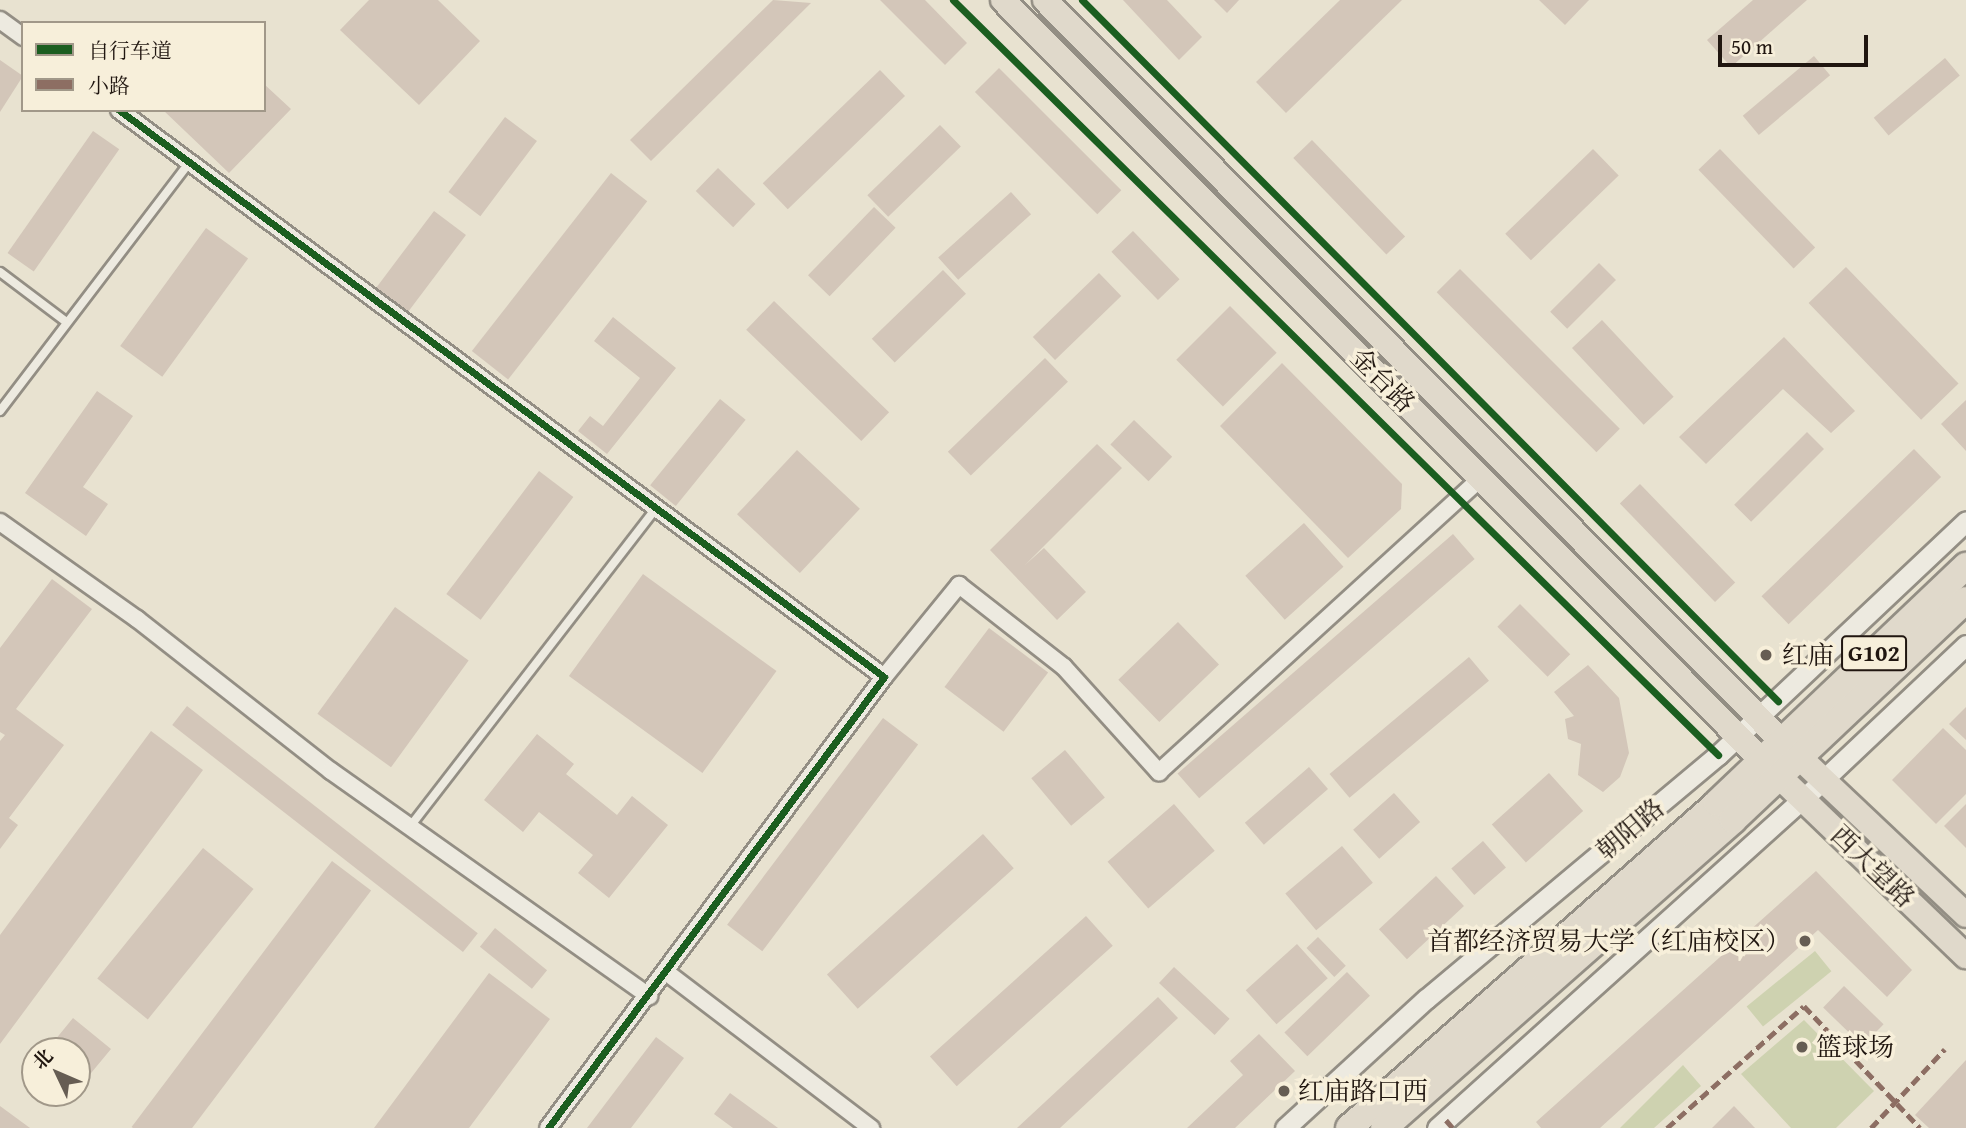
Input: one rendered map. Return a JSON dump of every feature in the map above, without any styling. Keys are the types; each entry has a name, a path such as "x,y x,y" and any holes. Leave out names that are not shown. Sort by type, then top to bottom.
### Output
{"highway":[{"name":"G102","path":"1791,750 1966,566"},
{"name":"G102","path":"1791,750 1966,600"},
{"path":"1384,1128 1791,750"},
{"name":"朝阳路","path":"1349,1128 1771,769"}],"main road":[{"name":"金台路","path":"1003,0 1771,769"},
{"name":"金台路","path":"1045,0 1791,750"},
{"name":"西大望路","path":"1791,750 1966,915"},
{"name":"西大望路","path":"1771,769 1966,956"}],"street":[{"path":"0,20 21,36"},
{"path":"122,112 658,506 884,677"},
{"path":"548,1128 649,996 884,677 959,585 1064,667 1159,772 1481,478"},
{"name":"朝阳路","path":"1285,1128 1426,999 1739,735 1966,521"},
{"path":"0,522 137,619 331,771 412,824 649,996"},
{"path":"1437,1128 1823,781 1966,645"},
{"path":"666,972 871,1128"}],"lane":[{"path":"0,411 65,321 189,163"},
{"path":"0,272 65,321"},
{"path":"412,824 658,506"}],"green space":[{"path":"1815,951 1831,971 1763,1027 1747,1006"},
{"name":"篮球场","path":"1804,1020 1874,1091 1836,1128 1791,1128 1741,1074"},
{"path":"1683,1065 1701,1086 1654,1128 1620,1128"}],"building":[{"path":"369,0 438,0 480,41 419,105 340,30"},
{"path":"773,0 811,3 651,161 630,140"},
{"path":"880,0 925,0 967,43 945,65"},
{"path":"1123,0 1167,0 1202,37 1179,60"},
{"path":"1214,0 1239,0 1227,13"},
{"path":"1340,0 1402,0 1286,113 1256,82"},
{"path":"1539,0 1589,0 1565,25"},
{"path":"1753,0 1807,0 1731,67 1707,40"},
{"path":"1814,56 1830,75 1759,135 1743,116"},
{"path":"1945,58 1960,76 1889,135 1874,118"},
{"path":"0,60 21,75 21,79 0,112"},
{"path":"999,68 1121,190 1097,214 975,92"},
{"path":"880,70 905,96 788,209 763,183"},
{"path":"266,86 291,109 229,173 165,112 266,112"},
{"path":"505,117 537,141 480,216 448,192"},
{"path":"940,125 961,147 888,217 867,195"},
{"path":"93,131 119,149 34,271 8,253"},
{"path":"1312,140 1405,236 1386,254 1293,158"},
{"path":"1593,149 1619,176 1531,260 1505,234"},
{"path":"1720,149 1815,248 1794,268 1698,170"},
{"path":"718,168 755,204 733,227 696,191"},
{"path":"611,173 647,201 508,379 472,351"},
{"path":"1011,192 1031,214 958,280 938,258"},
{"path":"874,207 896,228 830,296 808,275"},
{"path":"434,211 466,235 408,312 376,288"},
{"path":"206,228 248,259 162,377 120,346"},
{"path":"1133,231 1180,279 1158,300 1111,252"},
{"path":"1599,263 1616,280 1567,329 1550,312"},
{"path":"1846,267 1959,384 1921,420 1809,303"},
{"path":"1460,269 1620,429 1596,452 1437,292"},
{"path":"943,270 966,294 895,363 872,339"},
{"path":"1099,273 1121,296 1055,360 1033,337"},
{"path":"774,301 889,412 861,441 746,330"},
{"path":"1230,306 1277,353 1223,406 1176,360"},
{"path":"613,317 676,368 607,454 578,431 590,416 603,426 640,378 594,341"},
{"path":"1602,320 1674,397 1644,425 1572,348"},
{"path":"1784,337 1855,411 1831,433 1783,389 1706,464 1679,437"},
{"path":"1045,358 1068,382 971,476 948,452"},
{"path":"1282,363 1402,484 1401,509 1348,558 1220,426"},
{"path":"97,391 133,416 83,487 108,504 86,536 25,493"},
{"path":"720,399 746,420 676,506 650,485"},
{"path":"1966,400 1966,451 1941,424"},
{"path":"1134,420 1172,457 1149,481 1110,444"},
{"path":"1807,432 1824,449 1751,522 1734,505"},
{"path":"1097,444 1122,468 1025,565 1044,548 1086,592 1057,620 990,550"},
{"path":"1914,449 1941,477 1789,624 1761,596"},
{"path":"797,450 860,509 800,573 737,514"},
{"path":"539,471 573,497 481,620 446,594"},
{"path":"1640,484 1735,583 1715,602 1620,503"},
{"path":"1304,523 1343,567 1285,620 1245,576"},
{"path":"1453,534 1475,559 1199,798 1178,773"},
{"path":"643,574 776,671 702,773 569,676"},
{"path":"52,579 92,609 16,709 64,745 9,818 18,825 0,849 0,741 5,735 0,732 0,648"},
{"path":"1520,604 1570,654 1548,677 1497,627"},
{"path":"395,607 469,660 391,767 317,714"},
{"path":"1178,622 1219,664 1159,722 1118,680"},
{"path":"989,628 1048,673 1004,732 944,687"},
{"path":"1469,657 1489,681 1350,798 1330,774"},
{"path":"1588,665 1619,698 1629,753 1620,777 1603,792 1578,775 1581,744 1568,739 1565,719 1574,716 1554,692"},
{"path":"187,706 478,933 463,952 172,725"},
{"path":"1966,707 1966,740 1949,724"},
{"path":"883,718 918,744 762,951 727,925"},
{"path":"1943,728 1966,750 1966,794 1936,824 1892,780"},
{"path":"151,731 203,770 0,1044 0,935"},
{"path":"537,734 574,764 566,774 617,815 632,796 668,825 609,898 578,873 593,855 539,812 523,832 484,800"},
{"path":"1065,750 1105,797 1071,826 1031,778"},
{"path":"1309,767 1328,789 1264,845 1245,823"},
{"path":"1549,773 1583,811 1526,862 1492,825"},
{"path":"1394,793 1420,822 1379,859 1353,830"},
{"path":"1174,804 1215,851 1148,909 1108,862"},
{"path":"1966,804 1966,848 1944,826"},
{"path":"983,834 1014,868 858,1009 827,975"},
{"path":"1483,841 1506,867 1474,895 1451,869"},
{"path":"1342,846 1373,883 1316,930 1285,894"},
{"path":"203,848 254,889 148,1019 97,979"},
{"path":"332,861 371,890 192,1128 132,1127"},
{"path":"1816,871 1912,970 1887,997 1818,930 1600,1128 1541,1128 1536,1122"},
{"path":"1436,876 1464,906 1407,959 1379,929"},
{"path":"1086,916 1113,946 957,1086 930,1057"},
{"path":"495,928 547,970 532,989 480,947"},
{"path":"1318,937 1346,966 1334,977 1306,948"},
{"path":"1297,944 1328,978 1277,1024 1246,990"},
{"path":"1174,967 1230,1019 1215,1035 1159,983"},
{"path":"1347,972 1370,996 1307,1056 1284,1032"},
{"path":"489,973 550,1019 469,1128 374,1128"},
{"path":"1844,986 1884,1024 1863,1046 1823,1008"},
{"path":"1158,997 1178,1018 1060,1128 1017,1128"},
{"path":"73,1018 111,1049 91,1073 91,1037 57,1037"},
{"path":"1259,1034 1295,1071 1235,1128 1187,1128 1243,1075 1230,1061"},
{"path":"656,1037 684,1058 631,1128 587,1128"},
{"path":"1966,1060 1966,1128 1929,1128 1915,1115"},
{"path":"730,1093 778,1128 733,1128 714,1114"},
{"path":"0,1106 30,1128 0,1128"},
{"path":"1734,1106 1755,1128 1712,1128"}],"marked path":[{"path":"1667,1128 1804,1006 1920,1128"},
{"path":"1871,1128 1945,1049"},
{"path":"1446,1120 1453,1128"}],"cycle path":[{"path":"953,0 1718,755"},
{"path":"1082,0 1778,701"},
{"path":"122,112 884,677 548,1128"}],"place":[{"name":"红庙","path":"1766,655"},
{"name":"首都经济贸易大学（红庙校区）","path":"1805,941"},
{"name":"篮球场","path":"1802,1047"},
{"name":"红庙路口西","path":"1284,1091"}]}
